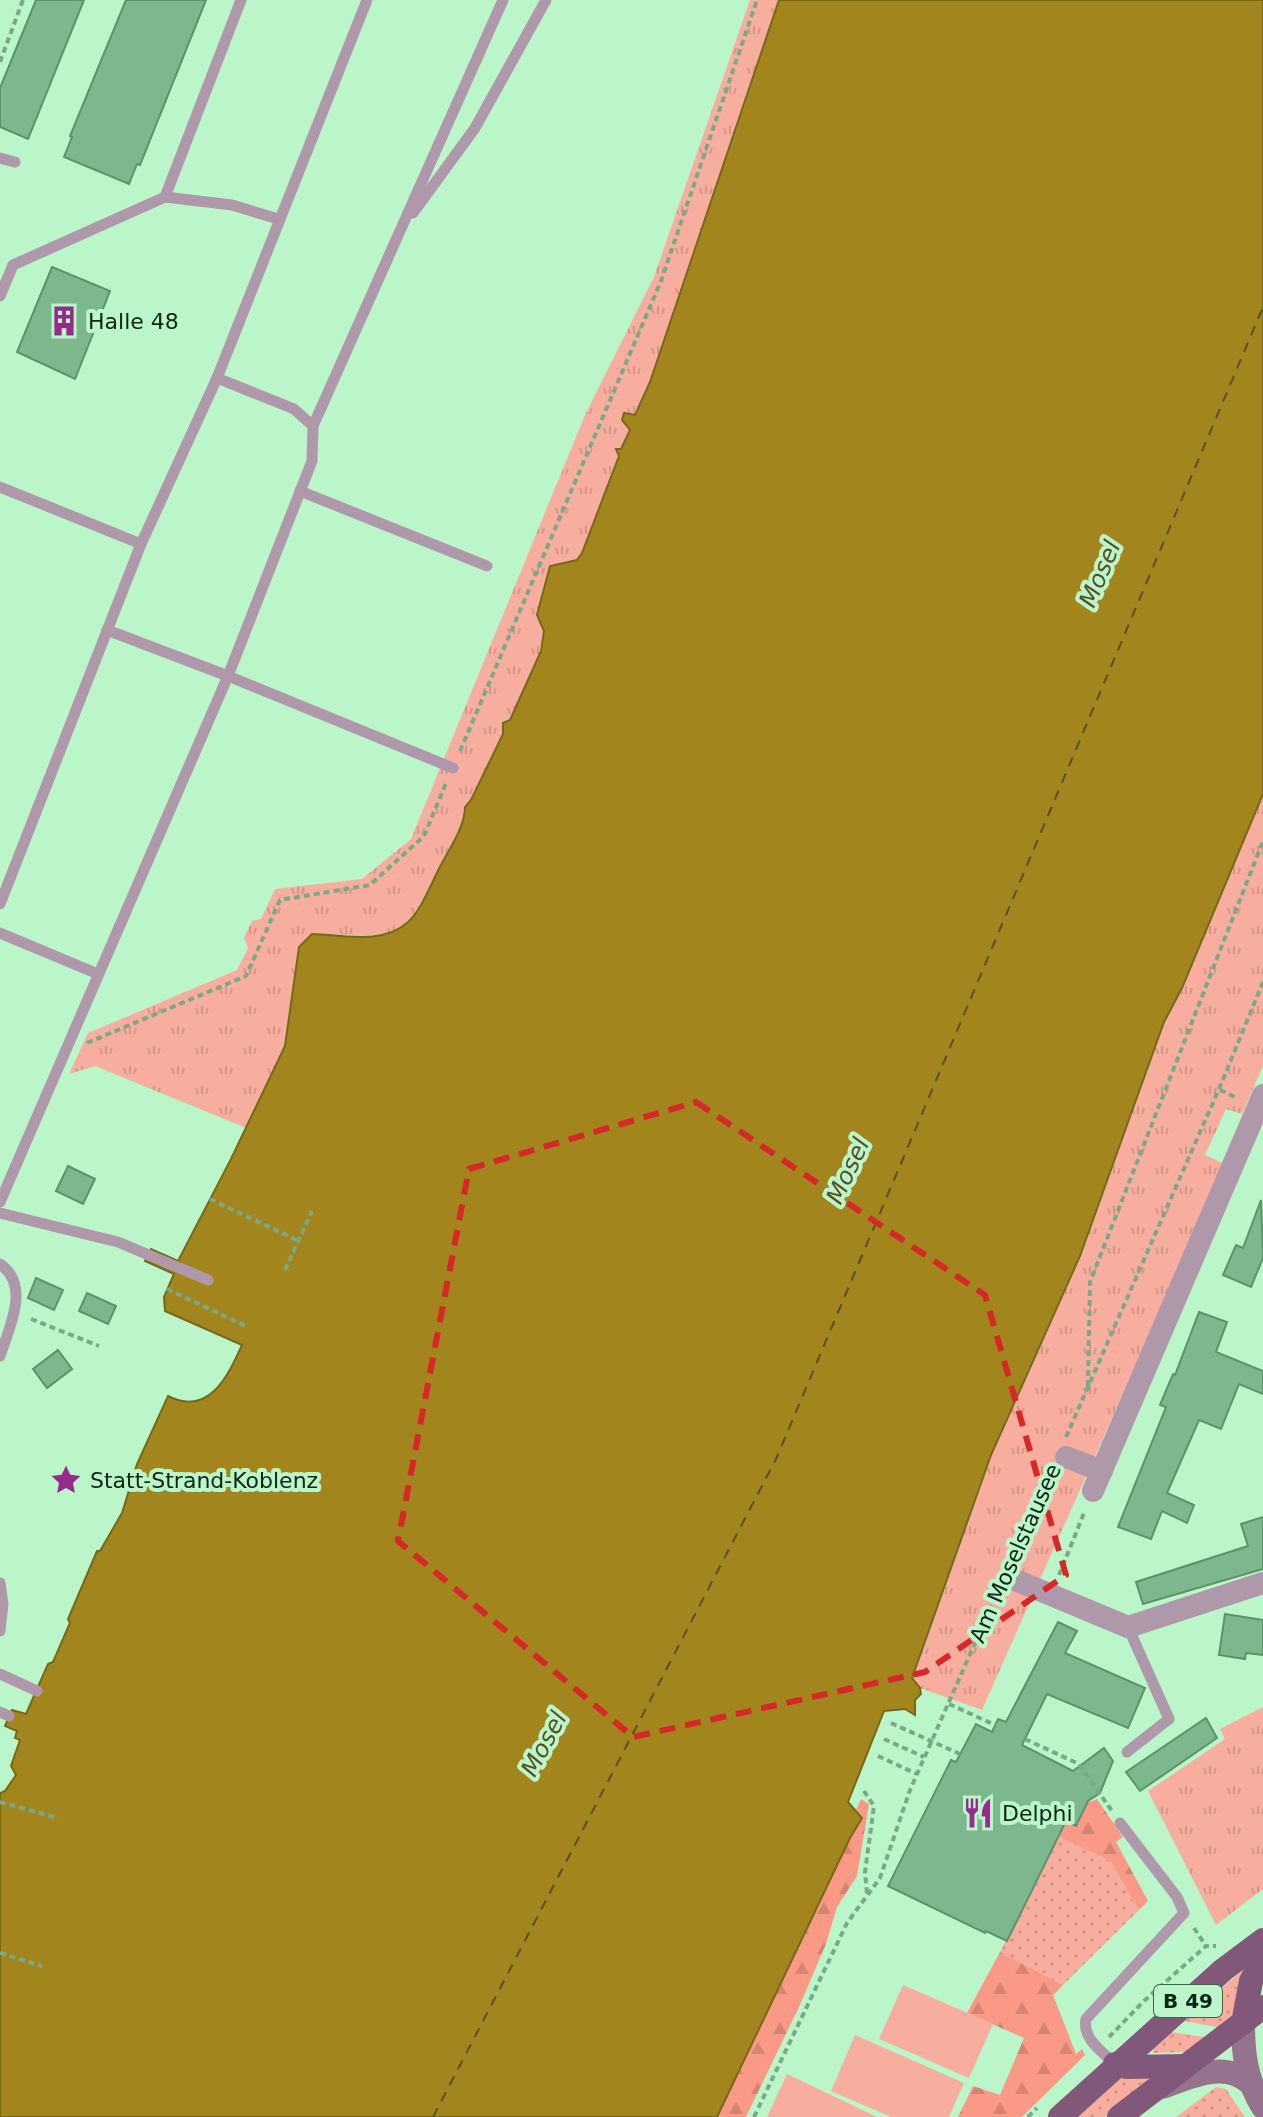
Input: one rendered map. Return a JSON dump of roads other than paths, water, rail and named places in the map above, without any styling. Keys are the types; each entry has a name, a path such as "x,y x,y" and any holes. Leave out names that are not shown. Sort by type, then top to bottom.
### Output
{"main road":[{"name":"B 49","path":"1060,2117 1115,2064 1223,1970 1263,1940"},
{"path":"1243,2023 1251,1981 1263,1957"},
{"name":"B 49","path":"1119,2117 1263,2007"},
{"path":"1115,2064 1126,2067 1184,2066"}],"street":[{"path":"1263,1095 1241,1145 1263,1153"},
{"name":"Am Moselstausee","path":"1061,1455 1098,1481 1241,1145"},
{"name":"Am Moselstausee","path":"1008,1577 1128,1627"},
{"path":"1128,1627 1263,1583"},
{"path":"1243,2023 1243,2056 1250,2083 1263,2107"},
{"path":"1152,2091 1213,2071 1235,2073 1250,2083"}],"lane":[{"path":"165,197 241,0"},
{"path":"0,904 141,544 217,378 367,0"},
{"path":"0,1202 228,676 312,461 313,426 503,0"},
{"path":"399,232 475,128 546,0"},
{"path":"0,158 15,162"},
{"path":"0,296 13,265 165,197 232,205 278,219"},
{"path":"217,378 294,409 313,426"},
{"path":"0,487 141,544"},
{"path":"300,491 487,566"},
{"path":"107,630 453,768"},
{"path":"0,933 98,974"},
{"path":"0,1213 118,1242 208,1280"},
{"path":"0,1264 9,1270 17,1290 14,1312 0,1356"},
{"path":"0,1583 3,1604 0,1631"},
{"path":"1127,1752 1169,1719 1128,1627"},
{"path":"0,1674 37,1691"},
{"path":"1115,2064 1087,2036 1084,2029 1086,2019 1184,1913 1177,1897 1120,1823"}],"water":[{"name":"Mosel","path":"779,0 1263,0 1263,794 1182,988 1164,1022 1080,1256 991,1455 912,1678 921,1694 915,1700 915,1715 905,1709 884,1711 848,1802 862,1818 717,2117 0,2117 0,1793 5,1791 16,1775 11,1766 20,1740 15,1738 17,1731 5,1726 12,1710 26,1714 48,1664 53,1662 97,1551 100,1551 122,1513 137,1464 168,1396 182,1401 206,1397 223,1380 242,1345 165,1311 164,1297 174,1274 145,1261 151,1249 178,1261 231,1159 285,1046 299,947 312,934 375,936 387,934 408,922 418,910 457,836 465,807 503,734 503,723 510,720 541,651 544,631 537,615 550,566 577,560 582,553 619,456 616,449 621,449 630,430 622,420 624,413 635,415 650,382"}],"place":[{"name":"Halle 48","path":"64,321"},
{"name":"Statt-Strand-Koblenz","path":"66,1480"},
{"name":"Delphi","path":"978,1813"}]}
